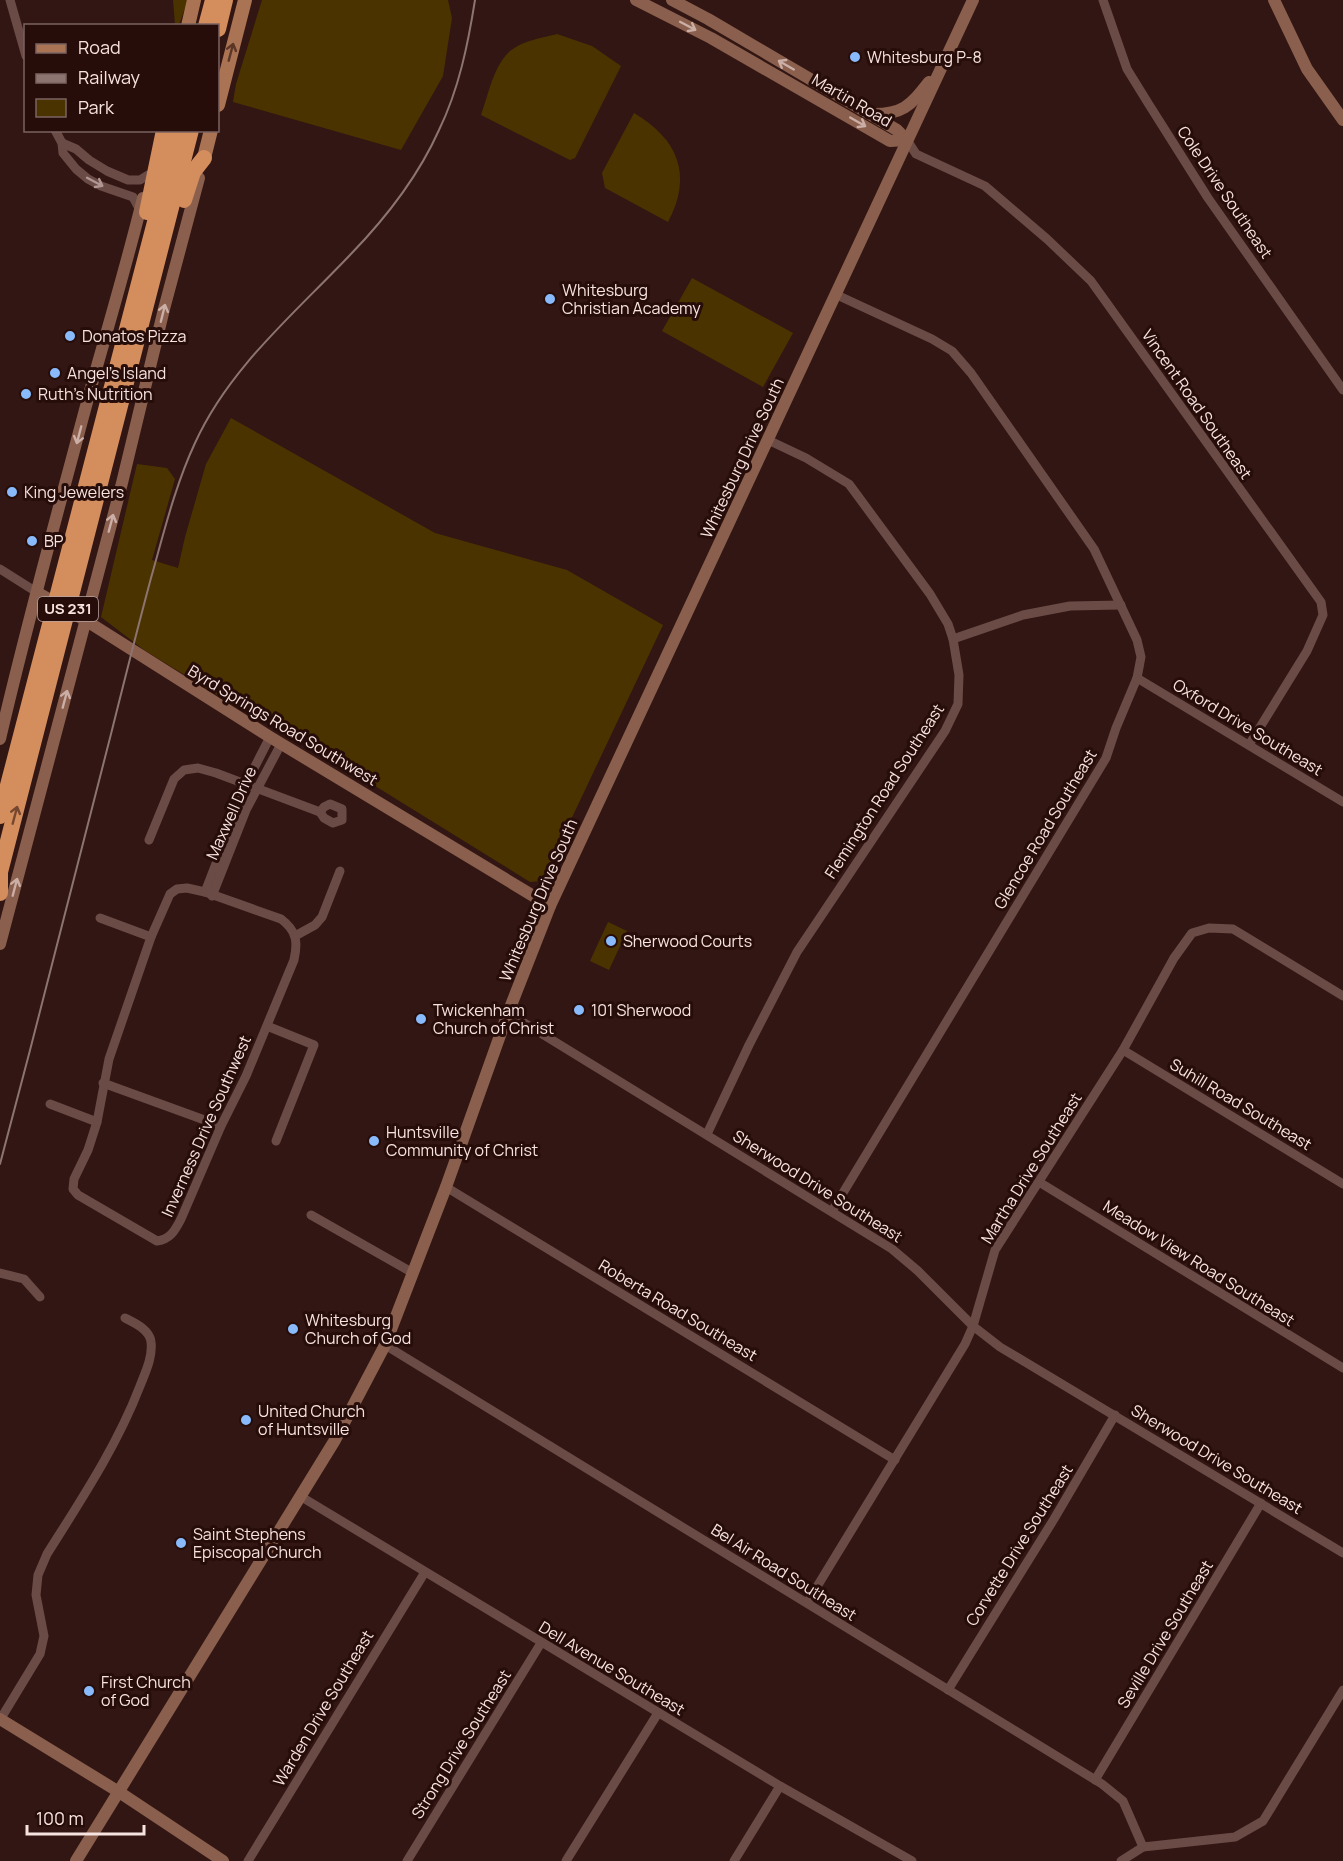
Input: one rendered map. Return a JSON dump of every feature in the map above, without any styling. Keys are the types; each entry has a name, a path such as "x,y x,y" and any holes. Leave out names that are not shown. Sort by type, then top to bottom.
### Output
{"highway":[{"path":"207,24 213,0"},
{"path":"219,25 225,0"},
{"path":"140,307 133,282 162,132"},
{"path":"140,307 179,132"},
{"path":"0,893 0,871 43,677 140,307 191,132"},
{"path":"140,307 158,289 168,248 194,172 204,158"},
{"path":"0,816 43,677"}],"main road":[{"path":"188,24 194,0"},
{"path":"219,101 245,0"},
{"name":"Martin Road","path":"636,0 711,38 890,141 907,140"},
{"name":"Martin Road","path":"672,0 897,129 907,140"},
{"name":"Whitesburg Drive South","path":"76,1861 335,1440 385,1345 550,906 973,0"},
{"path":"1274,0 1307,69 1343,120"},
{"path":"870,114 896,113 913,103 943,64"},
{"path":"0,739 148,175 161,132"},
{"path":"0,944 122,483 210,132"},
{"path":"53,533 55,546 68,558 91,566 101,561"},
{"name":"Byrd Springs Road Southwest","path":"38,593 85,620 275,741 550,906"},
{"path":"20,657 32,651 51,652 66,661 71,677"},
{"path":"0,1720 119,1792 223,1861"}],"street":[{"path":"10,0 24,49"},
{"name":"Cole Drive Southeast","path":"1103,0 1127,69 1142,94 1208,198 1343,390"},
{"path":"56,132 62,143 63,153 76,169 101,186 133,197 140,210"},
{"name":"Vincent Road Southeast","path":"907,140 916,154 985,186 1092,281 1321,602 1323,615 1306,651 1249,745"},
{"path":"62,143 107,171 128,180 140,180 148,175"},
{"name":"Glencoe Road Southeast","path":"832,1211 1106,758 1137,678 1141,657 1137,640 1094,549 971,373 952,351 932,339 837,295"},
{"name":"Flemington Road Southeast","path":"707,1134 749,1045 797,952 945,732 958,704 959,675 953,639 948,624 930,594 849,484 806,458 768,440"},
{"name":"Byrd Springs Road Southwest","path":"0,569 38,593"},
{"path":"953,639 1029,614 1070,606 1120,605"},
{"name":"Oxford Drive Southeast","path":"1137,678 1343,802"},
{"path":"208,894 246,784 275,741"},
{"name":"Maxwell Drive","path":"208,894 257,788 275,741"},
{"path":"149,840 174,778 184,770 198,768 320,812"},
{"path":"295,936 315,925 322,916 340,871"},
{"name":"Inverness Drive Southwest","path":"187,888 208,894 281,919 290,927 295,936 297,947 294,960 246,1076 221,1126 174,1233 165,1240 157,1241 78,1195 73,1189 74,1179 88,1150 97,1122 103,1083 118,1029 151,937 170,894 177,889 187,888"},
{"path":"100,918 151,937"},
{"name":"Martha Drive Southeast","path":"807,1603 965,1344 973,1326 995,1250 1123,1050 1192,933 1209,928 1233,929 1343,996"},
{"name":"Sherwood Drive Southeast","path":"508,1013 892,1249 918,1271 973,1326 1000,1347 1343,1553"},
{"path":"267,1026 315,1045 276,1141"},
{"name":"Suhill Road Southeast","path":"1123,1050 1343,1184"},
{"path":"103,1083 221,1126"},
{"path":"50,1104 97,1122"},
{"name":"Meadow View Road Southeast","path":"1039,1182 1343,1368"},
{"name":"Roberta Road Southeast","path":"446,1186 895,1460"},
{"path":"311,1215 413,1273"},
{"path":"0,1273 24,1279 40,1297"},
{"path":"0,1720 40,1654 44,1636 36,1594 38,1575 47,1554 118,1437 148,1366 151,1342 149,1335 125,1318"},
{"name":"Bel Air Road Southeast","path":"385,1345 1095,1780 1123,1801 1143,1847"},
{"name":"Corvette Drive Southeast","path":"948,1690 1054,1519 1115,1415"},
{"name":"Dell Avenue Southeast","path":"300,1496 780,1786 912,1861"},
{"name":"Seville Drive Southeast","path":"1095,1780 1261,1503"},
{"name":"Warden Drive Southeast","path":"248,1861 425,1572"},
{"name":"Strong Drive Southeast","path":"408,1861 541,1643"},
{"path":"1121,1861 1143,1847 1235,1837 1263,1821 1343,1690"},
{"path":"566,1861 658,1713"},
{"path":"734,1861 780,1786"}],"green space":[{"path":"173,0 188,0 179,24 175,24"},
{"path":"262,0 448,0 452,18 443,76 401,150 233,102 236,84"},
{"path":"557,34 592,46 621,66 575,158 570,160 481,115 498,66 508,53 525,43"},
{"path":"634,113 661,134 677,160 680,174 679,189 676,205 668,222 605,188 602,173"},
{"path":"692,278 793,333 763,387 662,331"},
{"path":"231,418 435,533 567,570 663,625 542,881 530,882 338,763 232,704 144,650 101,617 137,464 167,468 175,479 152,560 178,568 206,464"},
{"name":"Sherwood Courts","path":"608,922 627,931 609,970 590,961"}],"railway":[{"path":"0,1164 146,597 170,509 188,459 209,416 244,366 376,227 411,181 431,147 452,99 466,50 475,0"}],"place":[{"name":"Whitesburg P-8","path":"855,57"},
{"name":"Whitesburg Christian Academy","path":"550,299"},
{"name":"Donatos Pizza","path":"70,336"},
{"name":"Angel's Island","path":"55,373"},
{"name":"Ruth's Nutrition","path":"26,394"},
{"name":"King Jewelers","path":"12,492"},
{"name":"BP","path":"32,541"},
{"name":"Sherwood Courts","path":"611,941"},
{"name":"101 Sherwood","path":"579,1010"},
{"name":"Twickenham Church of Christ","path":"421,1019"},
{"name":"Huntsville Community of Christ","path":"374,1141"},
{"name":"Whitesburg Church of God","path":"293,1329"},
{"name":"United Church of Huntsville","path":"246,1420"},
{"name":"Saint Stephens Episcopal Church","path":"181,1543"},
{"name":"First Church of God","path":"89,1691"}]}
